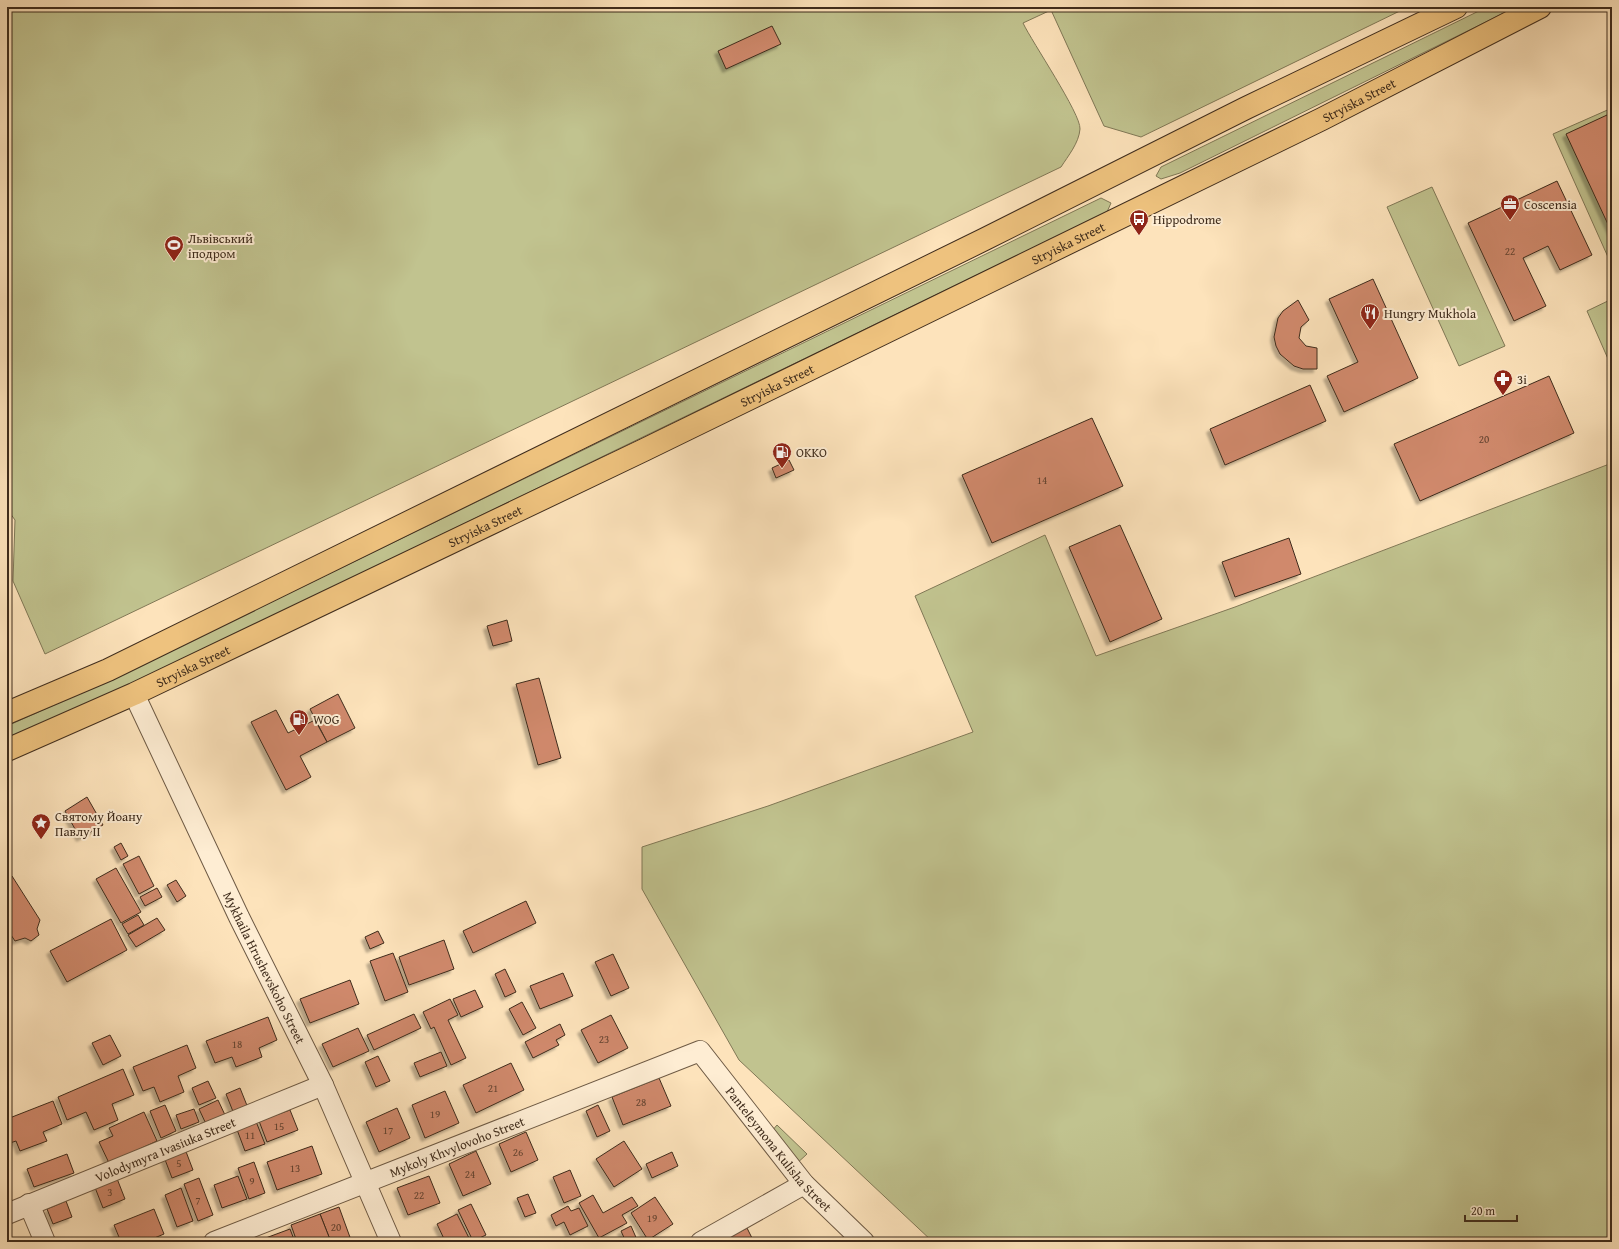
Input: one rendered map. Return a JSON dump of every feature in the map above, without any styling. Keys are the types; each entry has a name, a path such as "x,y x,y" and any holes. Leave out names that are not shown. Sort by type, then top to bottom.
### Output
{"main road":[{"path":"7,713 108,670 978,242 1246,108 1456,7"},
{"name":"Stryiska Street","path":"7,750 134,694 630,456 1286,136 1540,7"}],"street":[{"name":"Mykhaila Hrushevskoho Street","path":"134,694 239,917 323,1085 392,1242"},
{"name":"Mykoly Khvylovoho Street","path":"214,1242 700,1051"},
{"name":"Panteleymona Kulisha Street","path":"700,1051 804,1184 864,1242"},
{"name":"Volodymyra Ivasiuka Street","path":"7,1214 323,1085"},
{"path":"701,1242 804,1184"},
{"path":"29,1204 45,1242"}],"green space":[{"path":"7,7 1408,7 1141,137 1104,126 1051,10 1023,23 1065,94 1078,121 1080,129 1078,139 1061,167 45,654 13,581 15,520 7,509"},
{"path":"1487,7 1516,7 1180,173 1161,179 1156,176 1161,167"},
{"path":"1612,108 1612,266 1553,134"},
{"path":"1432,187 1505,346 1459,366 1387,207"},
{"path":"1101,198 1111,203 1107,212 127,687 7,741 7,726 121,675"},
{"path":"1612,299 1612,368 1587,311"},
{"path":"1612,463 1612,1242 933,1242 739,1060 642,889 642,847 768,806 973,732 915,596 1045,535 1096,656 1235,607"},
{"path":"777,1125 807,1154 794,1166 767,1137"}],"building":[{"path":"772,26 781,44 726,69 718,51"},
{"path":"1607,115 1612,126 1612,233 1566,134"},
{"path":"1557,181 1592,255 1560,270 1548,246 1523,258 1546,306 1514,321 1468,223"},
{"name":"Hungry Mukhola","path":"1373,279 1418,378 1344,412 1327,376 1358,362 1329,299"},
{"path":"1298,300 1309,320 1301,327 1299,338 1306,346 1317,348 1317,369 1303,369 1294,366 1280,354 1276,346 1274,337 1278,318 1283,311"},
{"path":"1549,376 1574,433 1420,501 1394,444"},
{"path":"1310,385 1326,421 1225,465 1210,429"},
{"path":"1092,418 1123,486 992,543 962,475"},
{"path":"789,460 794,470 776,478 772,468"},
{"path":"1120,525 1162,619 1110,642 1069,547"},
{"path":"1289,538 1301,574 1235,597 1222,562"},
{"path":"507,620 512,641 493,646 487,626"},
{"path":"539,678 561,758 538,765 516,684"},
{"path":"338,694 355,728 327,742 310,709"},
{"path":"276,710 288,733 315,720 327,742 300,756 311,777 286,790 251,722"},
{"path":"87,797 103,825 80,838 65,811"},
{"path":"121,843 128,856 121,860 114,847"},
{"path":"139,856 154,886 139,894 123,864"},
{"path":"116,868 141,912 121,923 96,879"},
{"path":"12,876 40,920 37,929 39,935 31,941 25,938 15,941 7,929 7,879"},
{"path":"176,880 186,896 177,902 167,885"},
{"path":"157,888 162,897 145,906 140,897"},
{"path":"526,901 536,923 473,953 463,931"},
{"path":"138,915 144,925 128,934 122,924"},
{"path":"157,918 165,930 136,947 128,935"},
{"path":"111,919 127,950 67,982 50,951"},
{"path":"378,931 384,943 370,949 365,937"},
{"path":"444,940 454,969 409,985 399,957"},
{"path":"393,953 408,992 385,1001 370,961"},
{"path":"613,954 629,988 611,996 595,962"},
{"path":"505,969 516,992 505,997 495,974"},
{"path":"563,973 573,996 540,1009 530,986"},
{"path":"350,980 359,1004 310,1023 300,999"},
{"path":"475,990 483,1007 461,1017 453,999"},
{"path":"450,999 458,1015 448,1020 466,1058 451,1065 434,1027 431,1029 423,1012"},
{"path":"522,1002 536,1028 523,1035 509,1009"},
{"path":"414,1014 421,1028 374,1050 367,1035"},
{"path":"611,1015 628,1048 598,1063 581,1030"},
{"path":"268,1017 277,1040 259,1048 262,1057 236,1067 232,1057 215,1063 206,1041"},
{"path":"560,1024 565,1035 556,1040 559,1045 533,1058 525,1042"},
{"path":"358,1028 369,1051 333,1067 322,1044"},
{"path":"110,1035 121,1056 103,1065 92,1043"},
{"path":"187,1045 196,1068 178,1076 184,1092 160,1102 154,1087 143,1091 133,1067"},
{"path":"441,1052 447,1066 420,1077 414,1063"},
{"path":"378,1056 390,1081 376,1087 365,1062"},
{"path":"511,1063 524,1090 476,1113 463,1085"},
{"path":"123,1069 134,1095 112,1104 118,1120 94,1130 86,1112 67,1120 58,1097"},
{"path":"659,1078 671,1106 623,1125 612,1097"},
{"path":"208,1081 216,1098 199,1105 192,1088"},
{"path":"240,1088 248,1108 234,1114 226,1094"},
{"path":"445,1091 459,1123 425,1138 412,1105"},
{"path":"218,1100 225,1115 206,1124 199,1109"},
{"path":"53,1101 62,1124 43,1132 47,1141 20,1151 16,1141 7,1144 7,1119"},
{"path":"165,1105 176,1131 161,1138 150,1111"},
{"path":"598,1105 610,1131 597,1137 586,1111"},
{"path":"397,1108 410,1138 379,1152 366,1122"},
{"path":"194,1109 199,1122 181,1129 176,1115"},
{"path":"290,1110 298,1130 267,1142 259,1121"},
{"path":"144,1112 157,1141 109,1163 99,1142 113,1136 109,1128"},
{"path":"255,1119 265,1144 245,1151 236,1127"},
{"path":"526,1132 538,1160 511,1172 499,1144"},
{"path":"624,1141 642,1169 614,1187 596,1159"},
{"path":"312,1146 322,1174 277,1190 267,1162"},
{"path":"185,1149 193,1170 172,1178 164,1157"},
{"path":"476,1151 491,1184 463,1196 449,1164"},
{"path":"672,1152 678,1166 652,1178 646,1164"},
{"path":"67,1154 74,1173 34,1187 27,1169"},
{"path":"254,1162 265,1193 249,1199 238,1168"},
{"path":"570,1170 581,1196 564,1203 553,1177"},
{"path":"116,1176 125,1199 103,1208 94,1185"},
{"path":"238,1176 247,1199 222,1208 214,1185"},
{"path":"429,1176 440,1203 408,1215 397,1188"},
{"path":"199,1178 213,1215 198,1221 184,1184"},
{"path":"181,1188 193,1221 177,1227 165,1195"},
{"path":"528,1194 536,1213 525,1217 517,1198"},
{"path":"593,1195 603,1213 632,1197 638,1206 622,1215 627,1223 599,1238 579,1203"},
{"path":"655,1197 673,1224 648,1240 631,1213"},
{"path":"66,1201 72,1217 53,1224 47,1209"},
{"path":"471,1204 486,1235 473,1241 458,1210"},
{"path":"568,1206 571,1211 579,1208 588,1226 570,1235 564,1222 556,1226 551,1215"},
{"path":"339,1207 351,1240 346,1242 331,1242 320,1214"},
{"path":"154,1209 164,1234 145,1242 121,1242 114,1225"},
{"path":"320,1214 331,1242 297,1242 291,1225"},
{"path":"457,1214 471,1242 460,1242 458,1239 453,1242 443,1242 445,1241 437,1224"},
{"path":"631,1226 638,1242 626,1242 621,1231"},
{"path":"747,1228 754,1242 720,1242"},
{"path":"290,1229 295,1242 264,1242 263,1239"},
{"path":"484,1238 486,1242 476,1242"}],"place":[{"name":"Coscensia","path":"1510,221"},
{"name":"Hippodrome","path":"1139,236"},
{"name":"Львівський іподром","path":"174,262"},
{"name":"Hungry Mukhola","path":"1370,330"},
{"name":"3і","path":"1503,396"},
{"name":"OKKO","path":"782,469"},
{"name":"WOG","path":"299,736"},
{"name":"Святому Йоану Павлу ІІ","path":"41,840"}]}
